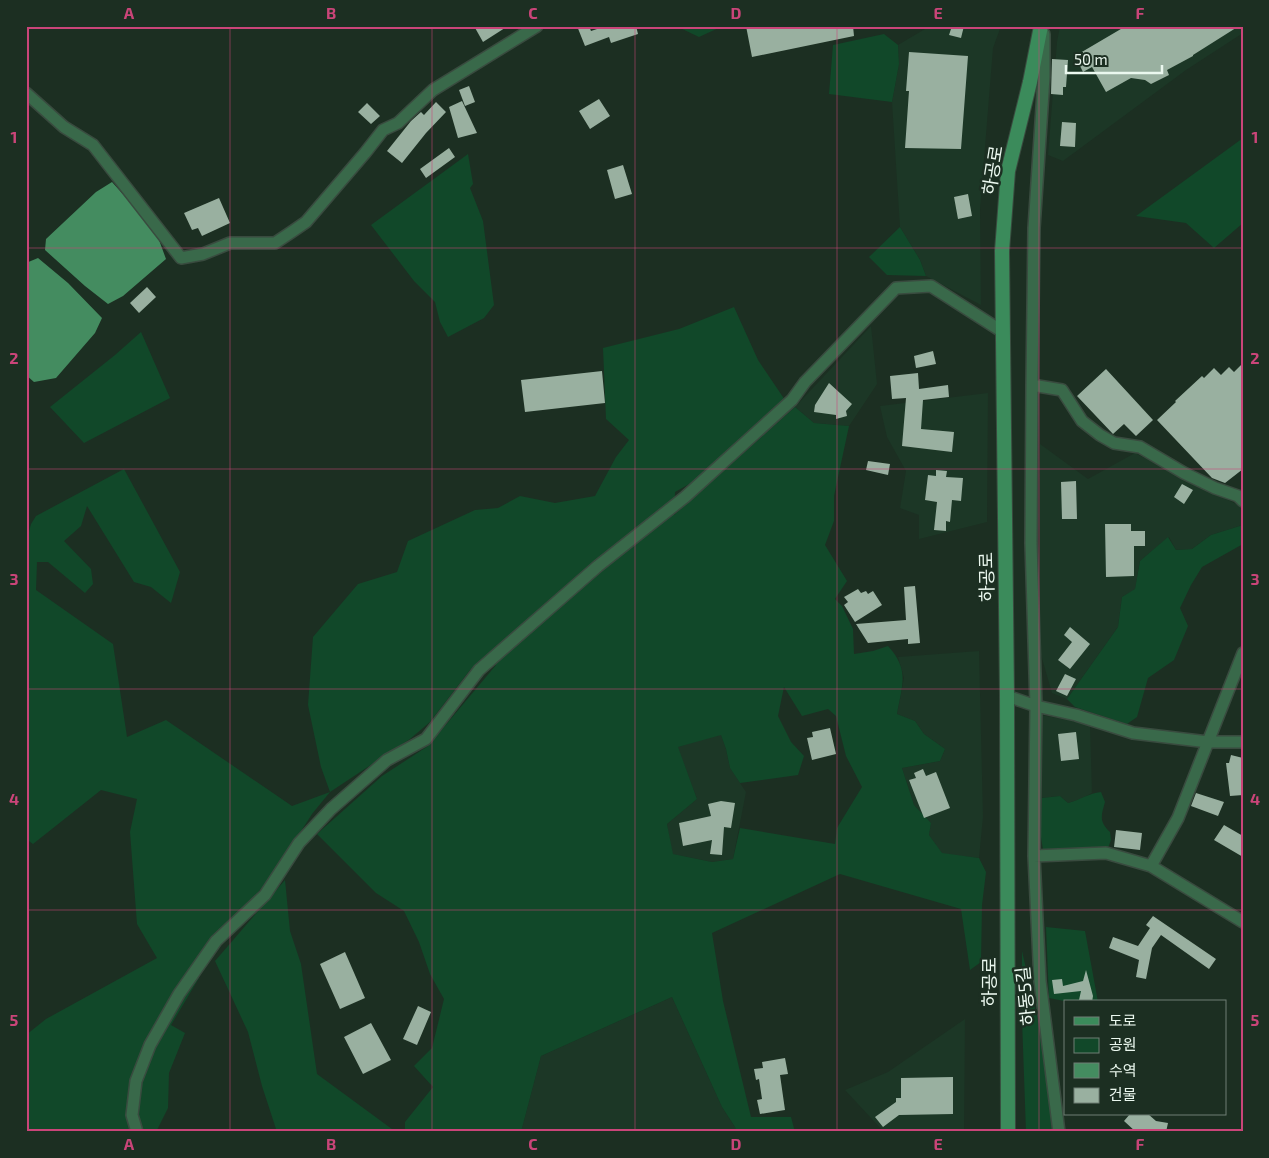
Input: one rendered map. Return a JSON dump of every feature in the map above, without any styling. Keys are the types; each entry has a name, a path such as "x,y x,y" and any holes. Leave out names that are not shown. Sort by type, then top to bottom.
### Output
{"main road":[{"name":"하공로","path":"1008,1132 1007,696 1002,251 1008,170 1042,26"}],"street":[{"path":"26,93 64,127 93,145 181,258 203,254 230,243 275,243 306,222 365,154 383,130 398,123 433,90 537,26"},
{"name":"하동5길","path":"1042,26 1044,77 1034,228 1032,385 1031,543 1036,706 1034,856 1040,981 1059,1132"},
{"path":"137,1132 132,1115 136,1081 150,1045 180,994 216,941 265,895 299,843 331,809 387,760 426,738 478,670 598,566 694,490 792,400 805,382 896,288 931,286 1003,332"},
{"path":"1032,385 1062,390 1082,421 1114,443 1140,447 1215,488 1238,496 1243,501"},
{"path":"1151,866 1178,818 1243,653"},
{"path":"1007,696 1036,706 1076,714 1133,734 1208,742 1243,742"},
{"path":"1034,856 1106,852 1151,866 1243,922"}],"shaded area":[{"path":"930,26 1001,26 993,48 980,209 981,305 926,276 920,260 900,227 892,102 899,64 898,45"},
{"path":"1060,26 1243,26 1243,33 1186,70 1063,161 1048,155 1057,42"},
{"path":"871,326 877,384 849,426 814,423 795,407"},
{"path":"988,393 987,522 919,539 919,515 900,508 906,471 887,437 880,406"},
{"path":"1040,444 1088,479 1135,453 1240,506 1243,512 1243,525 1211,535 1192,549 1176,550 1169,537 1140,561 1135,590 1122,597 1118,627 1067,699 1052,693 1039,648 1037,550"},
{"path":"979,651 983,817 979,858 942,854 929,835 931,823 914,805 902,768 940,761 945,749 924,734 915,721 897,714 904,678 898,657"},
{"path":"1041,715 1090,724 1092,793 1068,803 1060,796 1042,798"},
{"path":"721,734 730,768 746,792 733,859 712,862 672,854 667,824 697,799 677,747"},
{"path":"672,997 722,1107 735,1127 735,1132 521,1132 541,1056"},
{"path":"965,1019 964,1132 884,1132 845,1090 888,1072"}],"green space":[{"path":"676,26 723,26 699,37"},
{"path":"884,34 898,45 899,64 892,102 829,94 833,45"},
{"path":"1243,138 1243,223 1214,248 1186,223 1136,216"},
{"path":"468,154 473,184 470,188 483,221 494,305 484,318 448,337 440,322 435,302 414,281 371,225"},
{"path":"900,227 920,260 926,276 887,275 869,257"},
{"path":"734,307 758,360 785,400 691,483 675,492 674,515 795,407 814,423 849,426 834,496 834,521 825,545 847,581 835,599 842,606 853,629 854,654 888,646 895,655 902,670 903,678 897,714 915,721 924,734 945,749 940,761 902,768 914,805 931,823 929,835 942,853 979,858 986,872 982,905 981,962 970,970 961,909 840,874 712,933 723,1001 751,1117 791,1117 795,1132 736,1132 735,1127 722,1107 672,997 541,1056 521,1132 405,1132 405,1122 433,1087 414,1066 432,1048 444,999 430,974 419,942 404,911 376,893 317,834 382,776 428,746 496,665 486,657 470,670 430,722 410,739 330,792 321,767 308,705 313,637 358,584 397,572 408,541 475,510 498,508 520,496 555,503 595,496 616,457 629,440 606,419 603,348 679,329","holes":["784,687 802,716 828,709 836,716 846,756 862,787 837,828 835,844 740,828 733,859 712,862 673,854 667,824 697,799 678,747 721,735 730,768 740,783 798,775 804,756 791,742 778,716"]},
{"path":"141,332 170,398 84,443 50,407"},
{"path":"124,469 180,572 171,603 151,587 134,582 87,506 81,526 64,541 91,569 93,584 85,593 48,562 37,562 36,590 113,644 127,737 166,720 292,806 330,792 312,814 282,861 257,894 189,970 199,978 171,1025 185,1033 169,1073 168,1108 156,1132 26,1132 26,1035 46,1019 157,958 137,924 130,832 137,799 101,790 33,844 26,839 26,543 31,524 36,516"},
{"path":"1243,525 1243,544 1202,567 1191,585 1180,608 1188,626 1174,660 1148,678 1137,717 1127,724 1075,707 1067,699 1118,627 1122,597 1135,589 1140,561 1168,537 1176,550 1192,549 1211,535"},
{"path":"1101,792 1105,802 1102,815 1103,822 1110,832 1111,840 1108,848 1043,850 1040,831 1042,798 1060,796 1068,803"},
{"path":"285,880 290,931 301,964 317,1074 396,1132 277,1132 262,1086 248,1032 215,961"},
{"path":"1046,927 1085,931 1098,1000 1064,1001 1049,998"},
{"path":"1022,951 1043,1043 1054,1132 1026,1132 1022,1019"}],"water":[{"path":"112,182 159,240 166,259 123,296 108,304 45,250 46,239 96,192"},
{"path":"38,258 68,283 102,318 95,333 56,378 34,382 26,375 26,263"}],"building":[{"path":"474,26 508,26 483,42"},
{"path":"577,26 589,26 591,31 606,26 636,26 638,34 611,43 609,37 585,46"},
{"path":"746,26 853,26 854,36 752,57"},
{"path":"952,26 964,26 961,38 949,35"},
{"path":"1126,26 1239,26 1193,56 1167,70 1169,75 1151,84 1145,80 1131,78 1106,92 1092,67 1083,72 1075,56"},
{"path":"909,52 968,56 961,149 905,148 909,91 906,91"},
{"path":"1052,59 1068,60 1066,87 1063,87 1063,95 1051,94"},
{"path":"469,86 475,102 465,106 459,90"},
{"path":"599,99 610,116 590,129 579,111"},
{"path":"462,101 477,133 458,138 449,107"},
{"path":"436,102 446,112 402,163 387,151 411,121 421,112 424,115"},
{"path":"367,103 380,116 371,124 358,112"},
{"path":"1062,122 1076,123 1075,147 1060,146"},
{"path":"449,148 455,157 426,178 420,169"},
{"path":"623,165 632,194 615,199 607,170"},
{"path":"968,194 972,216 958,219 954,197"},
{"path":"219,198 230,223 202,236 198,228 192,230 184,213"},
{"path":"147,287 156,297 139,313 130,303"},
{"path":"933,351 936,364 916,368 914,356"},
{"path":"1243,363 1243,469 1225,483 1212,478 1157,420 1202,376 1204,378 1214,368 1221,375 1229,367 1234,372"},
{"path":"1106,369 1153,420 1136,436 1124,424 1113,434 1077,396"},
{"path":"602,371 605,403 525,412 521,380"},
{"path":"918,373 919,389 948,385 949,397 923,400 921,429 954,432 952,452 902,446 906,398 892,399 890,376"},
{"path":"829,383 852,404 846,411 847,416 836,419 836,415 814,412 815,405"},
{"path":"868,461 890,464 888,475 866,470"},
{"path":"936,470 947,471 946,477 963,478 961,501 952,500 950,522 946,521 946,531 934,530 937,502 925,500 928,475 936,476"},
{"path":"1076,481 1077,519 1062,519 1061,482"},
{"path":"1182,484 1193,490 1184,504 1174,497"},
{"path":"1105,524 1131,524 1131,531 1145,531 1145,546 1134,546 1134,576 1106,577"},
{"path":"915,586 920,643 908,644 908,639 868,643 856,624 906,620 904,587"},
{"path":"858,589 861,593 866,591 868,594 873,591 882,605 855,622 844,605 848,602 844,597"},
{"path":"1070,627 1090,644 1070,669 1058,660 1072,642 1064,635"},
{"path":"1065,674 1076,679 1067,696 1056,691"},
{"path":"830,728 836,754 812,760 807,738 813,737 812,732"},
{"path":"1076,732 1079,759 1061,761 1058,734"},
{"path":"1231,755 1243,758 1243,795 1230,796 1226,763 1229,763"},
{"path":"923,769 926,776 936,772 950,808 924,818 909,780 916,778 914,773"},
{"path":"1196,793 1224,802 1218,816 1191,806"},
{"path":"721,801 735,803 731,828 724,827 722,855 710,854 712,840 683,846 679,823 711,816 708,804"},
{"path":"1224,825 1243,836 1243,857 1214,840"},
{"path":"1116,830 1142,833 1140,850 1114,847"},
{"path":"1153,916 1216,959 1209,969 1161,935 1152,948 1146,979 1136,977 1139,960 1109,948 1113,937 1138,946 1150,928 1146,925"},
{"path":"345,952 365,998 340,1009 320,964"},
{"path":"1086,970 1092,1000 1079,1000 1081,991 1054,994 1052,980 1062,979 1063,986 1083,981"},
{"path":"418,1006 431,1012 417,1045 403,1039"},
{"path":"371,1023 391,1060 363,1074 344,1037"},
{"path":"785,1058 788,1074 780,1075 785,1110 760,1114 757,1100 762,1099 759,1079 756,1080 754,1069 763,1068 762,1062"},
{"path":"953,1077 953,1114 899,1115 883,1127 875,1117 896,1102 896,1098 901,1098 901,1078"},
{"path":"1128,1116 1150,1116 1156,1121 1168,1123 1166,1132 1136,1132 1124,1121"}]}
